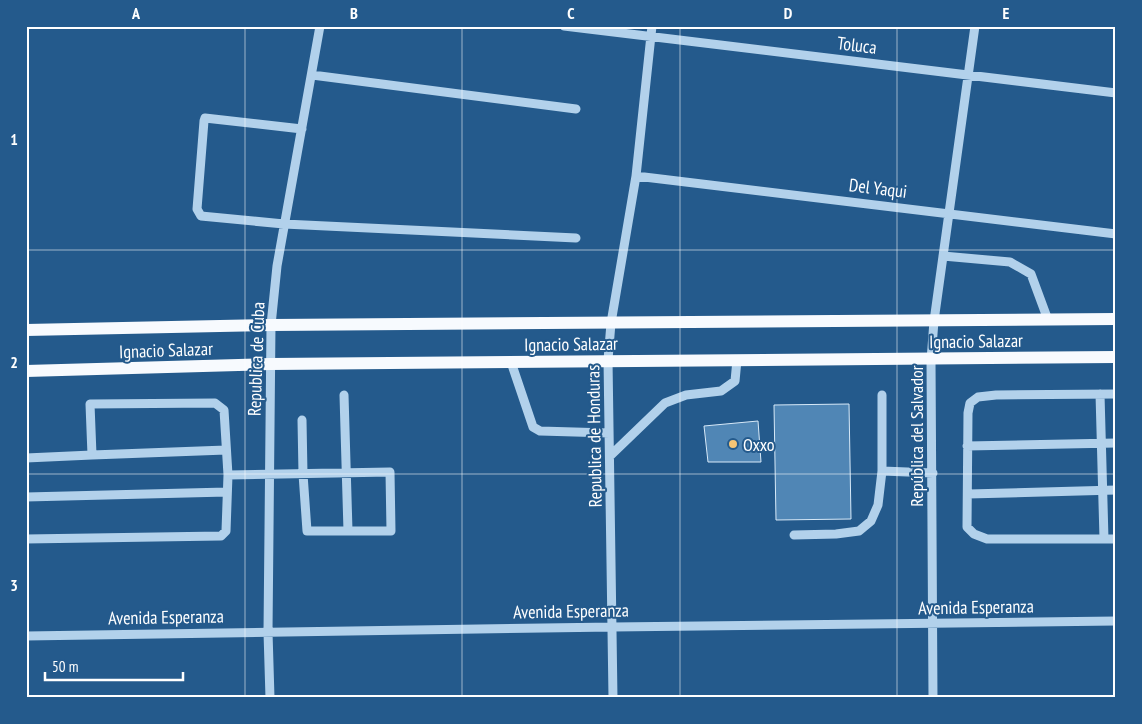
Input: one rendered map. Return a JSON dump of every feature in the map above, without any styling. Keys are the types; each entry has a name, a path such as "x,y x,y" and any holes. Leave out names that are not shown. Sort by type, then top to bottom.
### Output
{"main road":[{"name":"Ignacio Salazar","path":"26,330 611,322 1116,319"},
{"name":"Ignacio Salazar","path":"26,371 270,364 1116,357"}],"street":[{"name":"Republica de Cuba","path":"270,698 268,632 271,326 277,266 320,26"},
{"name":"Toluca","path":"564,26 1116,93"},
{"name":"Republica de Honduras","path":"613,698 608,360 611,322 636,176 652,26"},
{"name":"República del Salvador","path":"933,698 932,360 934,321 975,26"},
{"path":"312,75 576,109"},
{"path":"302,129 205,118 198,213 201,216 284,224 576,238"},
{"name":"Del Yaqui","path":"636,176 948,212 1116,234"},
{"path":"942,256 1010,262 1031,274 1048,320"},
{"path":"610,456 665,402 686,395 721,391 735,381 737,360"},
{"path":"511,362 533,427 540,431 609,433"},
{"path":"1100,394 1104,539"},
{"path":"1116,394 996,395 978,398 970,403 968,413 968,527 974,534 987,539 1116,539"},
{"path":"344,395 348,532"},
{"path":"794,534 836,534 859,531 871,520 878,504 882,471 882,395"},
{"path":"26,539 221,536 226,531 228,475 224,410 215,403 90,404 92,455"},
{"path":"228,475 270,475 303,474 390,472 391,531 307,531 303,474 302,420"},
{"path":"968,446 1116,443"},
{"path":"26,458 226,450"},
{"path":"882,471 933,473"},
{"path":"968,494 1116,490"},
{"path":"26,497 227,492"},
{"name":"Avenida Esperanza","path":"26,636 1116,621"}],"building":[{"path":"849,404 851,519 776,520 774,405"},
{"name":"Oxxo","path":"758,421 761,462 708,462 704,426"}],"place":[{"name":"Oxxo","path":"733,444"}]}
